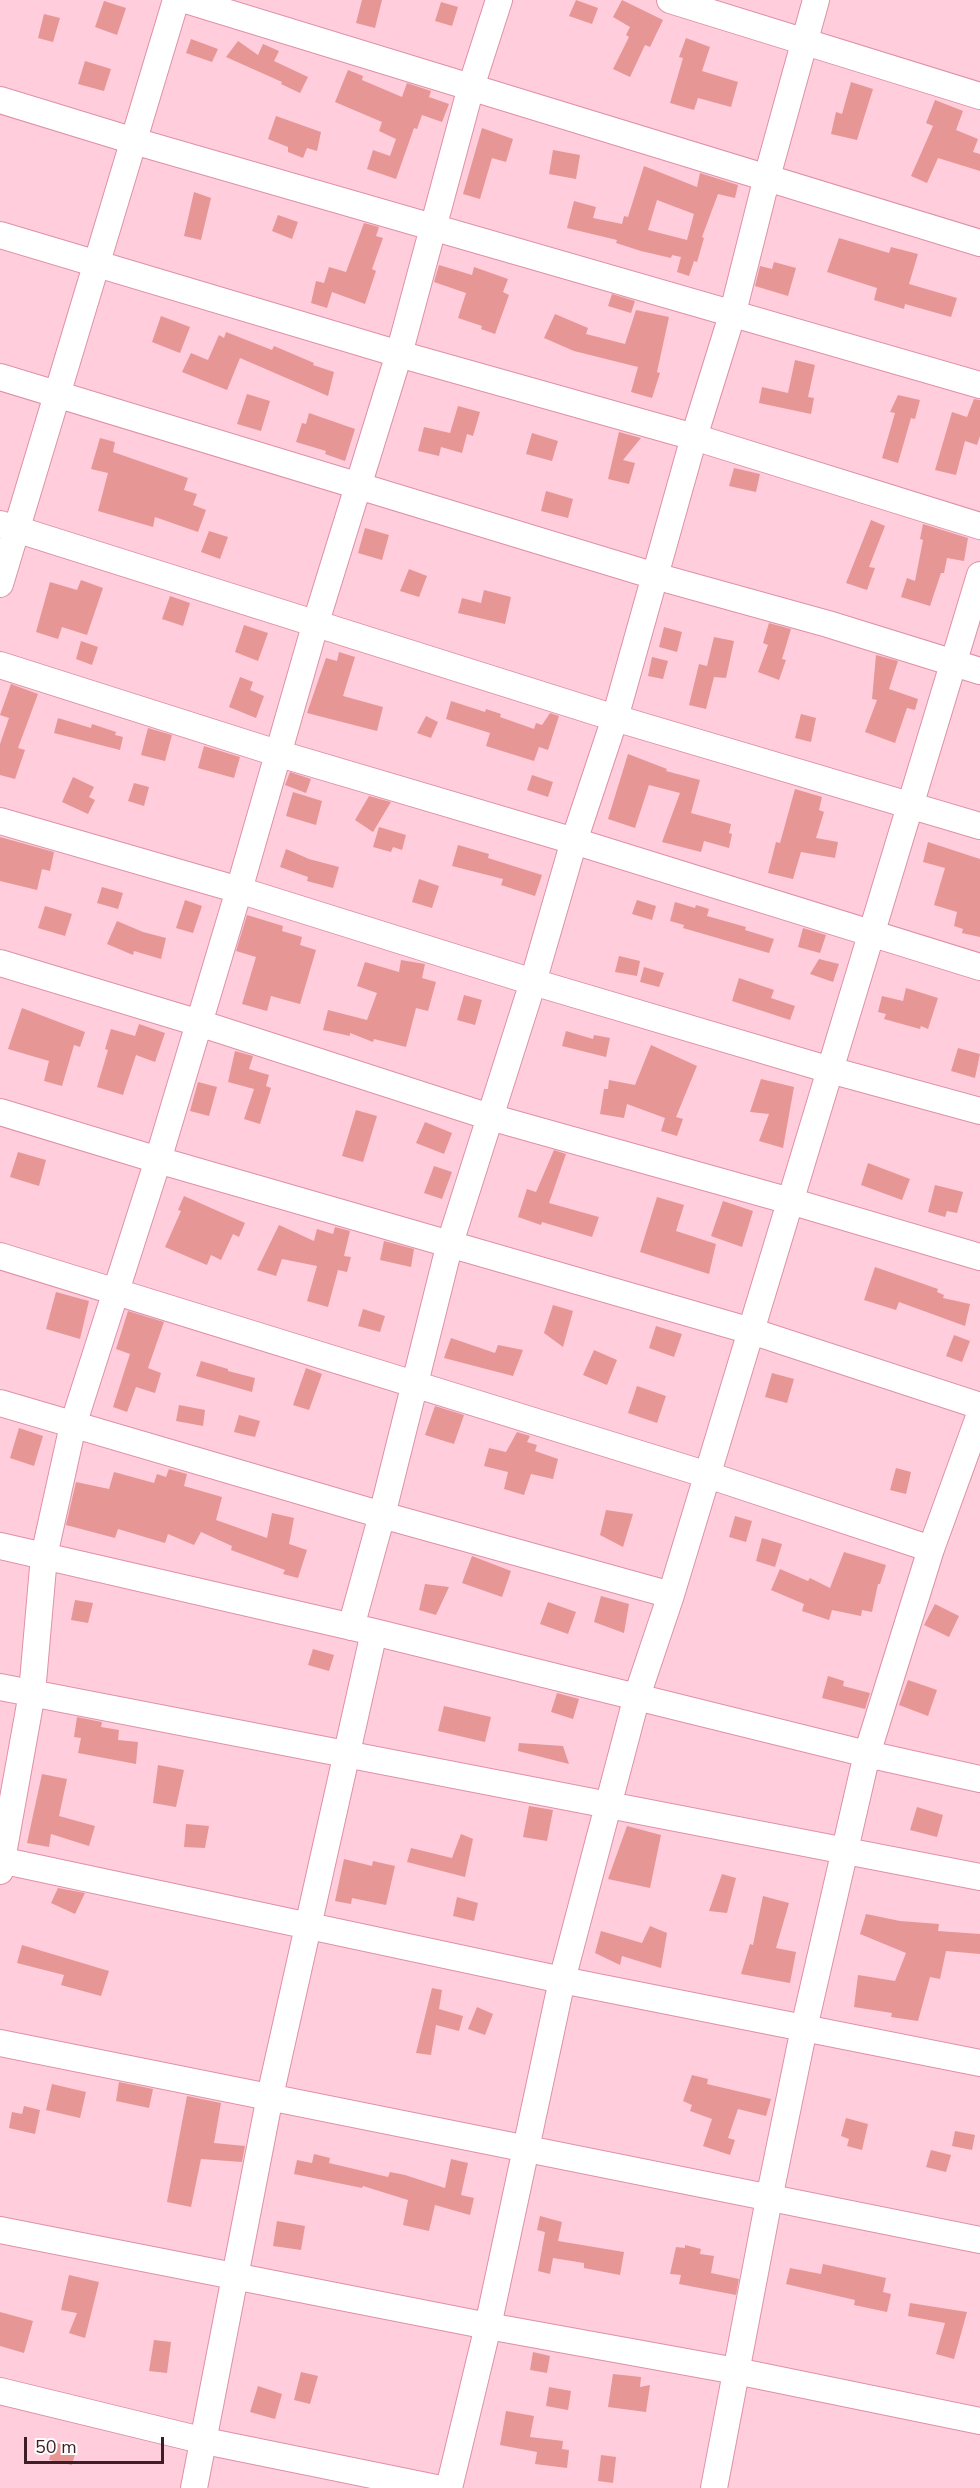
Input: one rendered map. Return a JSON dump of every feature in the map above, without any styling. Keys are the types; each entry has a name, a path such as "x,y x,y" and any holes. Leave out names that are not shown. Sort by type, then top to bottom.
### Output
{"street":[{"path":"0,584 8,526 57,394 176,0"},
{"path":"186,0 980,243"},
{"path":"499,0 471,87 399,354 316,622 280,754 158,1160 73,1425 44,1556 32,1693 1,1864 562,1980 980,2063"},
{"path":"670,0 980,96"},
{"path":"194,2488 205,2441 270,2097 307,1926 348,1754 362,1629 382,1515 414,1385 450,1243 533,982 574,841 615,718 694,437 733,312 767,177 816,0"},
{"path":"0,100 134,141 980,385"},
{"path":"0,235 97,266 399,354 694,437 980,526"},
{"path":"0,377 656,576 980,671"},
{"path":"8,526 615,718 909,807 980,826"},
{"path":"449,2488 488,2326 562,1980 637,1696 708,1475 980,575"},
{"path":"0,665 280,754 574,841 980,967"},
{"path":"0,821 239,890 533,982 830,1070 980,1111"},
{"path":"0,963 199,1023 490,1117 980,1257"},
{"path":"0,1112 158,1160 751,1331 980,1406"},
{"path":"0,1256 708,1475 931,1549"},
{"path":"0,1403 382,1515 671,1595"},
{"path":"714,2488 804,2028 867,1754 931,1549 980,1414"},
{"path":"0,1546 362,1629 867,1754 980,1779"},
{"path":"0,1687 980,1877"},
{"path":"0,2043 980,2240"},
{"path":"0,2230 488,2326 736,2371 980,2421"},
{"path":"0,2391 205,2441 436,2488"}],"building":[{"path":"362,0 382,0 375,28 356,23"},
{"path":"576,0 598,8 592,24 569,16"},
{"path":"622,0 663,20 650,47 645,45 630,77 613,69 629,37 626,35 630,27 613,17"},
{"path":"104,1 126,8 117,35 95,27"},
{"path":"441,2 458,7 452,26 435,21"},
{"path":"44,14 60,18 53,42 38,38"},
{"path":"686,38 710,47 702,71 738,82 731,107 698,98 694,110 670,103 683,58 679,57"},
{"path":"191,39 218,49 212,62 186,53"},
{"path":"238,41 258,55 263,44 279,51 274,61 308,77 300,93 281,84 282,82 226,57"},
{"path":"85,61 111,69 104,91 78,84"},
{"path":"348,70 363,76 362,80 402,97 407,83 431,91 429,97 449,104 442,122 422,115 417,129 414,128 396,179 367,169 373,150 390,156 396,139 379,131 382,122 335,102"},
{"path":"851,82 873,89 857,140 831,134 836,112 842,114"},
{"path":"935,100 963,111 956,130 978,139 973,152 980,154 980,171 938,158 927,183 911,176 933,126 926,123"},
{"path":"276,116 321,132 317,151 307,148 303,158 288,152 288,147 268,139"},
{"path":"482,128 513,139 506,162 492,158 480,199 463,194"},
{"path":"553,150 580,155 576,179 549,174"},
{"path":"644,166 697,187 700,173 738,185 735,198 718,194 702,237 704,238 697,262 694,261 689,276 677,272 681,257 672,255 671,258 641,251 616,243 617,240 567,228 574,201 596,207 593,218 622,224 624,216 628,217","holes":["657,200 694,214 687,240 648,230"]},
{"path":"194,192 211,198 201,240 184,236"},
{"path":"278,215 298,222 292,239 272,231"},
{"path":"364,223 379,227 376,236 383,238 372,269 376,271 365,304 332,292 327,308 311,303 316,281 324,283 329,267 346,272"},
{"path":"839,238 889,253 891,247 918,254 909,284 957,298 951,317 905,304 904,309 874,300 877,288 827,272"},
{"path":"774,262 796,268 788,296 755,286 760,266 772,269"},
{"path":"439,265 472,275 474,267 508,279 503,292 509,295 495,334 481,329 482,326 458,318 466,293 434,282"},
{"path":"612,294 635,301 631,313 608,306"},
{"path":"636,310 669,317 657,372 660,373 652,398 631,392 638,367 574,351 544,338 555,314 588,328 586,334 625,344"},
{"path":"161,316 190,327 180,353 152,342"},
{"path":"226,332 272,350 274,346 314,363 313,365 334,372 328,396 240,358 227,390 182,372 191,353 208,360 219,335 224,338"},
{"path":"795,360 815,365 808,397 814,398 811,414 759,403 762,387 788,393"},
{"path":"247,394 270,401 261,431 237,424"},
{"path":"898,395 920,400 915,419 911,418 898,463 882,458 895,413 890,412"},
{"path":"974,399 980,400 980,436 977,445 965,441 956,475 935,470 952,412 967,417"},
{"path":"458,406 480,412 473,436 467,434 462,453 441,447 439,456 418,451 424,427 450,433"},
{"path":"309,413 355,429 345,461 325,454 326,451 296,442 302,423 306,424"},
{"path":"619,432 641,438 623,460 635,463 629,484 608,479"},
{"path":"532,433 558,441 552,461 526,454"},
{"path":"100,438 115,442 113,452 188,478 184,490 197,494 193,505 206,510 198,532 155,517 153,527 98,511 108,473 91,469"},
{"path":"734,468 760,474 756,492 729,486"},
{"path":"546,491 573,499 568,518 541,511"},
{"path":"871,520 885,526 869,567 875,568 867,590 846,583"},
{"path":"923,524 968,538 964,561 947,558 944,573 941,573 930,606 901,597 907,578 915,581 923,540 920,539"},
{"path":"365,528 389,535 382,560 358,553"},
{"path":"209,531 228,537 220,559 201,552"},
{"path":"409,569 427,576 419,597 400,591"},
{"path":"81,580 103,588 87,635 62,627 58,639 36,632 50,582 77,590"},
{"path":"484,590 511,597 505,624 458,613 462,598 481,603"},
{"path":"170,596 190,603 183,626 162,619"},
{"path":"769,623 791,629 782,659 786,660 779,680 758,672 768,645 763,643"},
{"path":"244,625 268,633 258,661 235,652"},
{"path":"664,627 682,632 677,652 659,647"},
{"path":"714,637 734,641 726,678 714,677 706,709 689,705 699,664 707,666"},
{"path":"81,641 98,647 92,665 76,659"},
{"path":"339,652 355,657 343,696 383,707 377,731 307,713 326,658 337,661"},
{"path":"876,655 898,661 889,689 918,699 915,710 907,708 895,743 865,732 877,700 872,699"},
{"path":"652,657 668,661 663,679 648,676"},
{"path":"240,677 253,682 250,690 264,696 256,718 229,707"},
{"path":"11,684 38,694 18,748 25,750 15,779 0,775 0,744 9,718 0,715"},
{"path":"451,701 485,712 486,709 501,714 500,717 534,729 536,723 542,725 550,713 559,716 548,750 539,747 534,761 486,746 490,733 446,719"},
{"path":"801,714 816,718 811,742 795,738"},
{"path":"426,716 438,722 431,738 417,733"},
{"path":"58,718 91,728 92,724 116,732 115,735 123,737 120,750 54,733"},
{"path":"148,728 172,735 165,761 141,755"},
{"path":"204,746 240,757 234,778 198,768"},
{"path":"628,754 667,769 666,771 700,780 691,813 731,824 729,833 732,834 729,848 704,841 701,852 662,842 680,793 649,785 635,828 608,819"},
{"path":"290,772 311,779 306,793 285,785"},
{"path":"532,775 553,782 548,797 527,790"},
{"path":"73,777 94,787 89,797 95,800 88,814 62,802"},
{"path":"134,783 149,787 144,806 128,801"},
{"path":"795,789 822,797 819,810 824,812 816,838 838,842 835,858 801,852 793,879 768,873 776,842 780,843"},
{"path":"293,792 322,801 316,825 286,816"},
{"path":"369,796 391,802 373,832 355,820"},
{"path":"379,827 406,835 402,850 393,847 391,852 373,847"},
{"path":"0,837 54,852 50,871 42,869 37,890 0,881"},
{"path":"928,842 980,859 980,937 962,933 963,929 954,926 957,912 934,905 945,868 923,862"},
{"path":"458,845 489,854 488,858 542,875 535,896 501,885 503,879 452,866"},
{"path":"286,849 309,859 339,867 333,888 307,881 308,877 280,867"},
{"path":"419,879 439,886 432,908 412,902"},
{"path":"102,887 123,893 118,909 97,903"},
{"path":"185,900 202,906 193,933 176,928"},
{"path":"637,900 656,906 652,920 632,914"},
{"path":"675,902 695,908 696,905 709,909 707,916 746,927 745,930 774,939 769,953 683,928 684,925 670,921"},
{"path":"45,906 72,914 65,936 38,928"},
{"path":"247,915 283,926 282,931 302,937 300,945 316,950 300,1004 271,996 267,1011 242,1004 256,957 236,951"},
{"path":"117,921 143,932 166,938 161,959 134,951 133,955 107,944"},
{"path":"803,928 826,935 820,953 798,947"},
{"path":"619,956 640,961 637,976 615,972"},
{"path":"819,959 839,964 833,982 810,974"},
{"path":"401,960 425,964 422,978 436,982 428,1011 416,1008 406,1047 374,1039 373,1042 350,1033 350,1036 323,1030 328,1010 367,1020 377,993 357,986 365,962 399,972"},
{"path":"644,967 664,973 659,987 640,982"},
{"path":"739,978 774,990 771,998 795,1006 790,1020 732,1001"},
{"path":"906,988 938,998 928,1029 884,1019 886,1014 878,1012 882,996 903,1001"},
{"path":"464,995 482,1000 475,1025 457,1020"},
{"path":"22,1008 85,1032 80,1047 74,1045 62,1086 44,1081 49,1061 8,1049"},
{"path":"139,1024 165,1033 155,1062 136,1055 123,1095 97,1087 108,1050 105,1049 111,1029 135,1036"},
{"path":"566,1031 593,1039 594,1035 610,1038 606,1057 562,1046"},
{"path":"651,1045 697,1066 676,1117 683,1119 677,1136 661,1131 665,1118 627,1104 624,1118 600,1114 604,1089 608,1089 609,1080 635,1085"},
{"path":"958,1048 980,1054 975,1078 951,1071"},
{"path":"235,1051 253,1056 249,1069 269,1075 266,1086 271,1088 260,1124 244,1119 254,1089 228,1082"},
{"path":"761,1079 794,1087 783,1148 759,1141 769,1114 750,1112"},
{"path":"198,1082 217,1087 209,1116 190,1111"},
{"path":"356,1110 377,1116 363,1162 342,1156"},
{"path":"425,1122 452,1133 444,1154 416,1143"},
{"path":"554,1150 566,1154 549,1203 599,1217 592,1237 518,1217 527,1189 536,1192"},
{"path":"18,1152 46,1160 39,1186 10,1177"},
{"path":"868,1163 910,1179 902,1200 861,1185"},
{"path":"434,1166 452,1172 442,1199 424,1193"},
{"path":"935,1185 963,1192 957,1213 947,1211 945,1217 928,1212"},
{"path":"184,1196 245,1223 239,1237 233,1234 221,1260 211,1255 207,1265 165,1247 181,1211 178,1210"},
{"path":"657,1197 684,1205 676,1231 716,1244 709,1274 640,1252"},
{"path":"723,1201 753,1211 742,1247 711,1236"},
{"path":"279,1225 314,1241 317,1229 333,1234 335,1227 350,1231 344,1256 351,1257 347,1272 338,1270 328,1307 307,1301 317,1266 282,1259 276,1276 257,1270"},
{"path":"384,1241 414,1249 411,1267 380,1260"},
{"path":"875,1267 938,1289 937,1292 944,1295 943,1298 970,1304 965,1326 899,1302 896,1310 864,1300"},
{"path":"56,1292 89,1301 80,1339 46,1329"},
{"path":"553,1305 573,1311 563,1347 544,1333"},
{"path":"363,1309 385,1316 380,1332 358,1326"},
{"path":"128,1311 164,1322 148,1368 161,1373 155,1393 136,1387 127,1412 113,1407 130,1354 116,1349"},
{"path":"656,1326 682,1334 674,1357 649,1348"},
{"path":"954,1335 970,1341 962,1362 946,1356"},
{"path":"451,1338 495,1353 498,1345 523,1350 513,1376 444,1358"},
{"path":"594,1350 617,1360 607,1385 583,1375"},
{"path":"201,1361 255,1378 252,1392 196,1376"},
{"path":"306,1368 322,1374 309,1410 293,1405"},
{"path":"772,1373 794,1379 787,1403 765,1397"},
{"path":"637,1386 666,1396 657,1423 628,1413"},
{"path":"179,1405 205,1410 203,1426 176,1421"},
{"path":"435,1406 464,1415 454,1444 425,1435"},
{"path":"239,1415 260,1421 255,1437 234,1432"},
{"path":"19,1428 43,1436 34,1466 10,1458"},
{"path":"517,1432 530,1436 527,1442 537,1445 535,1451 558,1459 553,1479 531,1474 524,1495 504,1489 508,1472 484,1466 489,1448 506,1452"},
{"path":"896,1468 911,1472 906,1494 890,1490"},
{"path":"169,1469 187,1474 184,1486 222,1497 216,1520 267,1538 272,1513 294,1518 289,1544 307,1550 298,1578 283,1574 285,1570 231,1550 232,1546 201,1532 194,1545 168,1534 165,1543 118,1529 115,1538 66,1525 76,1482 109,1489 114,1472 154,1483 157,1474 166,1477"},
{"path":"606,1510 633,1514 623,1547 600,1535"},
{"path":"735,1516 752,1521 746,1542 729,1537"},
{"path":"762,1538 782,1544 775,1567 756,1561"},
{"path":"844,1552 886,1565 880,1584 878,1584 872,1612 862,1610 861,1616 832,1610 829,1620 802,1611 804,1604 771,1590 780,1569 808,1581 810,1578 830,1588"},
{"path":"472,1556 511,1571 502,1597 462,1583"},
{"path":"425,1584 449,1587 436,1615 419,1610"},
{"path":"601,1596 629,1604 624,1633 594,1622"},
{"path":"75,1600 93,1603 88,1623 71,1620"},
{"path":"548,1602 576,1612 568,1634 540,1624"},
{"path":"935,1604 959,1616 949,1637 924,1625"},
{"path":"313,1649 334,1655 329,1671 308,1665"},
{"path":"828,1676 844,1681 843,1686 870,1693 865,1709 822,1698"},
{"path":"908,1680 937,1690 928,1716 899,1705"},
{"path":"557,1693 579,1699 573,1719 551,1712"},
{"path":"444,1706 491,1717 485,1742 438,1731"},
{"path":"77,1717 102,1722 101,1727 119,1730 118,1740 138,1742 136,1764 78,1753 81,1738 74,1737"},
{"path":"519,1743 563,1746 569,1764 518,1751"},
{"path":"158,1765 184,1770 176,1807 153,1803"},
{"path":"42,1774 67,1779 59,1816 95,1826 89,1846 51,1834 49,1847 27,1843"},
{"path":"529,1806 553,1810 547,1841 523,1837"},
{"path":"917,1807 943,1815 937,1837 910,1830"},
{"path":"186,1824 209,1826 205,1848 184,1847"},
{"path":"627,1826 661,1835 650,1888 608,1879"},
{"path":"461,1834 473,1839 465,1877 407,1862 411,1848 452,1858"},
{"path":"344,1859 372,1866 373,1861 395,1866 386,1905 352,1898 351,1904 335,1901"},
{"path":"722,1874 736,1878 727,1913 709,1911"},
{"path":"58,1888 85,1893 75,1914 51,1903"},
{"path":"763,1896 789,1903 776,1948 796,1952 790,1983 741,1974 750,1944 753,1945"},
{"path":"457,1897 478,1903 474,1921 453,1916"},
{"path":"866,1914 900,1921 939,1924 938,1931 980,1934 980,1954 946,1951 940,1979 930,1977 918,2021 891,2017 892,2013 854,2007 858,1975 895,1981 906,1953 860,1934"},
{"path":"650,1926 667,1933 661,1968 622,1956 620,1965 595,1953 601,1931 642,1943"},
{"path":"22,1945 109,1971 101,1996 61,1985 64,1975 17,1963"},
{"path":"432,1988 442,1990 439,2009 463,2016 459,2031 436,2025 431,2055 416,2053"},
{"path":"477,2007 493,2014 485,2035 468,2029"},
{"path":"692,2075 708,2079 707,2084 771,2099 766,2116 738,2109 728,2138 735,2140 730,2155 703,2146 712,2119 690,2111 692,2105 683,2101"},
{"path":"119,2082 153,2089 149,2108 116,2101"},
{"path":"52,2084 86,2092 80,2118 46,2110"},
{"path":"187,2096 221,2103 214,2143 245,2146 242,2162 201,2159 191,2207 167,2202"},
{"path":"24,2106 40,2110 35,2134 9,2128 12,2112 22,2114"},
{"path":"846,2118 868,2124 862,2150 847,2146 849,2139 841,2136"},
{"path":"955,2131 975,2135 972,2150 952,2146"},
{"path":"931,2150 951,2155 946,2172 926,2167"},
{"path":"314,2154 330,2158 329,2163 388,2177 390,2172 405,2175 445,2188 451,2159 468,2163 461,2195 474,2198 470,2215 435,2205 429,2231 403,2225 408,2200 363,2186 362,2188 294,2174 297,2160 312,2163"},
{"path":"540,2216 562,2222 558,2241 624,2252 620,2275 584,2268 584,2263 553,2258 550,2274 538,2271 545,2232 537,2230"},
{"path":"277,2221 305,2226 301,2250 273,2246"},
{"path":"685,2245 701,2249 700,2254 714,2256 711,2273 739,2279 736,2295 679,2284 681,2275 670,2274 676,2247 685,2248"},
{"path":"823,2264 886,2278 883,2292 891,2294 887,2312 854,2305 855,2300 786,2284 790,2268 821,2274"},
{"path":"69,2275 99,2282 85,2338 69,2333 77,2313 61,2310"},
{"path":"910,2303 967,2312 954,2359 936,2354 945,2323 908,2316"},
{"path":"0,2312 33,2321 24,2353 0,2346"},
{"path":"154,2340 171,2342 167,2373 149,2371"},
{"path":"533,2352 550,2356 547,2373 530,2370"},
{"path":"301,2372 318,2376 310,2404 294,2400"},
{"path":"613,2374 641,2377 640,2387 650,2385 646,2412 608,2407"},
{"path":"258,2386 282,2394 275,2419 250,2412"},
{"path":"549,2387 571,2391 568,2410 546,2406"},
{"path":"506,2411 534,2416 530,2437 563,2441 562,2449 569,2450 567,2468 535,2464 537,2452 500,2445"},
{"path":"54,2442 76,2450 72,2465 49,2460"},
{"path":"601,2455 616,2457 613,2483 598,2481"}]}
